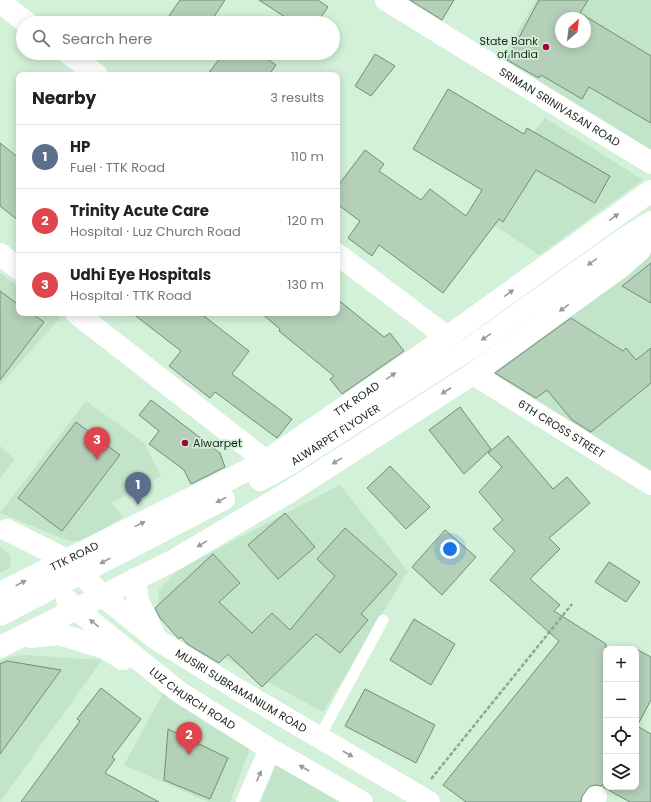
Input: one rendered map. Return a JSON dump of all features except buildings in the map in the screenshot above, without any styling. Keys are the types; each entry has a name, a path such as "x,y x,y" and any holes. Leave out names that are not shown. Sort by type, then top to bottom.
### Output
{"main road":[{"name":"SRIMAN SRINIVASAN ROAD","path":"386,0 651,163"},
{"path":"0,2 19,16"},
{"path":"77,60 93,72"},
{"name":"TTK ROAD","path":"0,593 266,461 447,337 651,191"},
{"path":"0,648 76,609 104,597 176,559 289,492 472,374 623,265 640,250 651,224"},
{"name":"ALWARPET FLYOVER","path":"0,615 288,465 469,349 624,239 651,224"},
{"path":"0,254 16,267"},
{"path":"340,256 447,337"},
{"path":"80,316 266,461"},
{"name":"6TH CROSS STREET","path":"472,374 651,484"},
{"name":"MUSIRI SUBRAMANIUM ROAD","path":"3,527 68,560 104,597 156,639 237,690 423,798"},
{"name":"LUZ CHURCH ROAD","path":"3,527 76,609 179,692 270,749 362,802"},
{"path":"135,580 138,601 156,639"},
{"path":"20,638 59,634 105,648 179,692"},
{"path":"247,802 270,749"}],"lane":[{"path":"320,738 383,620"}],"path":[{"path":"423,798 572,604"}],"shaded area":[{"path":"536,0 651,0 651,150 498,64"},
{"path":"545,118 643,180 539,255 471,210"},
{"path":"651,252 651,471 497,377 497,363 627,277"},
{"path":"0,273 16,285 16,316 57,316 60,318 0,385"},
{"path":"86,401 144,443 161,476 111,503 123,516 86,541 69,541 0,513"},
{"path":"0,446 15,459 0,478"},
{"path":"340,485 408,571 323,712 175,631 158,606 159,590 178,570"},
{"path":"0,547 10,555 11,567 0,573"},
{"path":"25,655 102,660 0,802 0,661 12,656"},
{"path":"163,693 251,745 230,802 208,802 124,765"},
{"path":"304,763 375,802 261,802 276,764"}],"place":[{"name":"State Bank of India","path":"546,47"},
{"name":"Alwarpet","path":"185,443"},
{"name":"Udhi Eye Hospitals","path":"97,460"},
{"name":"HP","path":"138,505"},
{"name":"Trinity Acute Care","path":"189,755"}]}
